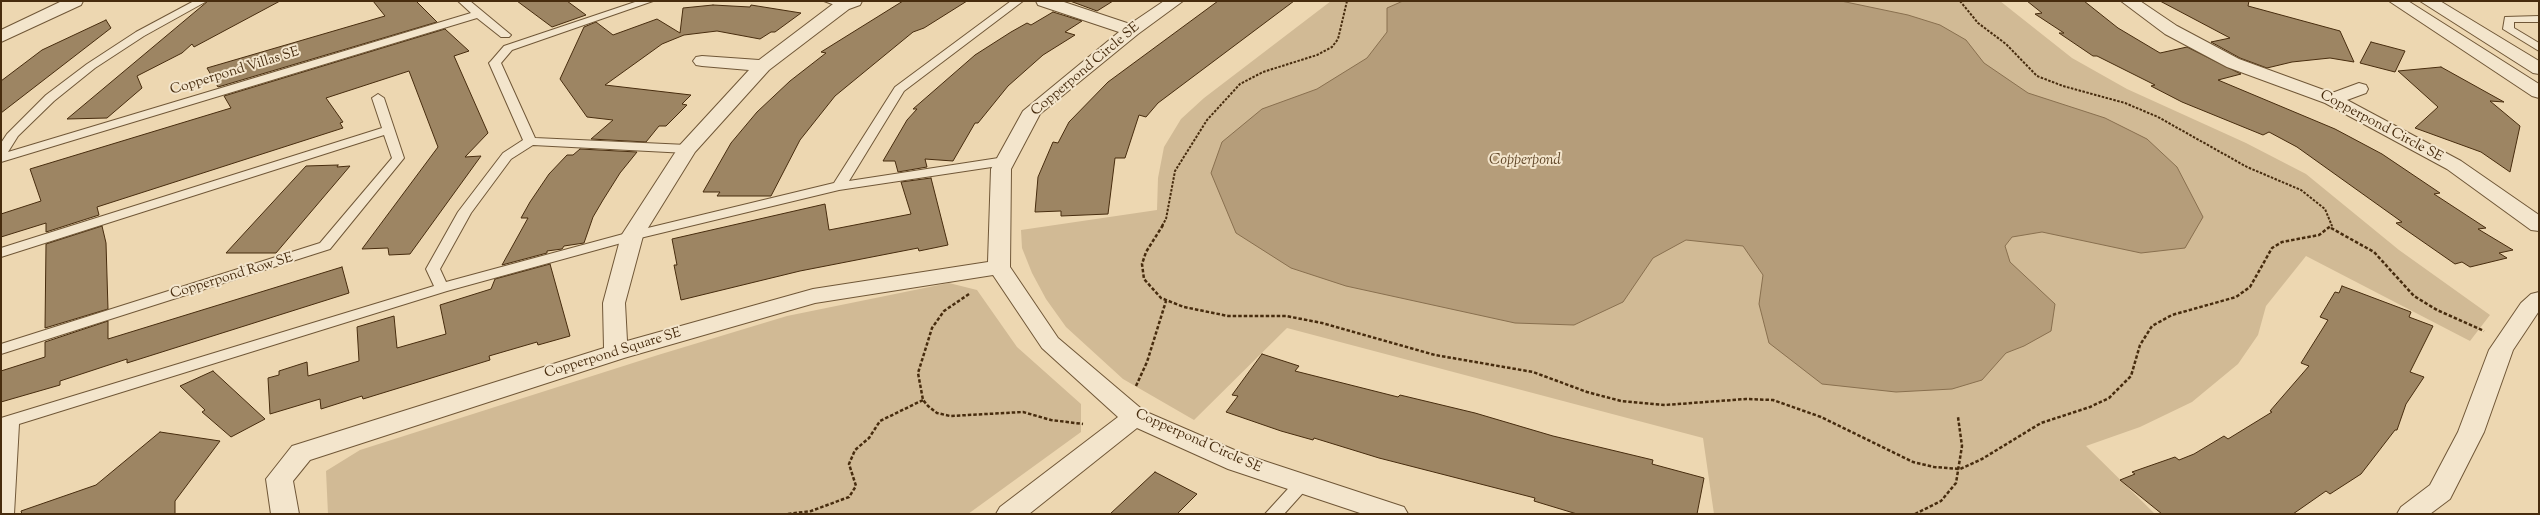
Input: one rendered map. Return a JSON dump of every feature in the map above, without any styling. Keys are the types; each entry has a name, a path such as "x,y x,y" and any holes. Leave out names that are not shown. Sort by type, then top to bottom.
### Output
{"street":[{"path":"2,36 75,1"},
{"path":"1044,1 1132,30"},
{"name":"Copperpond Circle SE","path":"1175,1 1132,30 1032,111 1001,169 999,267 1050,343 1135,417 1237,462 1394,514"},
{"name":"Copperpond Circle SE","path":"2129,1 2171,30 2233,63 2332,98 2454,165 2539,225"},
{"path":"2397,1 2539,92"},
{"path":"2428,1 2539,70"},
{"path":"616,352 614,303 632,236 687,149 763,66 842,2"},
{"path":"702,62 763,66"},
{"path":"2332,98 2359,89"},
{"name":"Copperpond Square SE","path":"285,514 279,479 301,453 616,352 813,296 999,267"},
{"path":"2411,514 2440,492 2471,432 2487,382 2507,341 2529,308 2539,299"},
{"path":"1010,514 1135,417"}],"lane":[{"path":"1,153 13,134 50,98 91,66 140,34 202,1"},
{"path":"463,1 505,35"},
{"path":"530,141 495,63 508,48 648,1"},
{"path":"839,186 899,89 1018,1"},
{"name":"Copperpond Villas SE","path":"1,158 479,14"},
{"path":"2539,19 2509,20 2508,29 2539,48"},
{"name":"Copperpond Row SE","path":"1,349 288,260 325,246 398,158 378,98"},
{"path":"1,253 388,130"},
{"path":"442,288 433,269 465,212 507,156 530,141 687,149"},
{"path":"5,514 6,422 442,288 632,236 839,186 1005,161"},
{"path":"1274,514 1302,484"}],"path":[{"path":"1347,1 1338,39 1332,47 1317,55 1263,72 1240,84 1211,115 1185,152 1175,171 1166,219 1146,252 1142,264 1144,279 1154,291 1166,301 1228,316 1286,316 1322,323 1435,355 1533,372 1587,392 1621,401 1665,405 1746,399 1773,400 1816,415 1913,462 1934,467 1960,469 1982,459 2041,423 2090,407 2109,398 2131,376 2140,346 2152,326 2172,315 2241,295 2250,287 2272,248 2282,242 2319,235 2331,228"},
{"path":"1960,1 1978,23 2006,44 2037,76 2054,83 2125,103 2151,114 2247,167 2301,190 2325,209 2331,219 2331,228"},
{"path":"2331,228 2374,252 2401,284 2419,299 2449,315 2507,341"},
{"path":"971,293 944,311 932,328 919,370 923,400 932,410 945,415 988,415 1023,412 1051,420 1083,424"},
{"path":"1131,390 1139,382 1166,301"},
{"path":"788,514 811,511 849,497 856,486 855,477 849,464 855,450 869,438 872,430 880,421 923,400"},
{"path":"1915,514 1929,509 1950,494 1956,484 1960,469 1962,446 1958,417"}],"shaded area":[{"path":"1331,1 2000,1 2072,58 2127,89 2246,143 2306,174 2399,250 2490,315 2470,341 2306,256 2266,306 2258,335 2238,364 2192,402 2140,427 2086,446 2155,514 1714,514 1703,438 1287,328 1194,420 1123,379 1066,327 1046,299 1032,273 1022,248 1021,230 1157,210 1158,178 1164,147 1181,119 1204,98"},
{"path":"949,283 977,290 1017,347 1081,404 1081,432 968,514 328,514 326,471 360,450 658,355 787,316"}],"water":[{"name":"Copperpond","path":"1403,1 1841,1 1908,15 1940,25 1966,40 1984,63 2028,93 2105,118 2147,139 2177,167 2203,217 2185,248 2141,253 2042,232 2012,237 2005,246 2010,262 2055,304 2051,331 2024,346 2006,353 1982,380 1952,389 1896,392 1822,384 1769,343 1759,304 1763,275 1743,246 1686,240 1653,258 1623,302 1574,325 1515,323 1346,286 1291,268 1236,233 1211,173 1222,142 1262,109 1317,89 1367,58 1387,32 1387,8"}],"building":[{"path":"208,1 280,1 194,47 192,44 182,53 137,76 142,88 107,118 67,119"},
{"path":"373,1 416,1 437,22 218,87 207,68 385,16"},
{"path":"517,1 567,1 586,15 552,27"},
{"path":"903,1 967,1 924,28 913,32 835,96 800,140 771,196 717,196 720,192 703,192 731,143 757,112 790,81 826,53 821,52"},
{"path":"1070,1 1113,1 1097,11"},
{"path":"1218,1 1294,1 1158,103 1146,117 1139,115 1125,158 1115,158 1108,214 1061,216 1061,211 1035,212 1038,177 1053,142 1058,143 1069,122 1108,82"},
{"path":"2027,1 2084,1 2118,28 2160,53 2187,47 2241,74 2218,80 2335,129 2382,154 2440,193 2434,194 2486,228 2478,229 2513,250 2499,253 2507,258 2470,267 2462,262 2455,264 2396,223 2402,222 2297,147 2269,132 2263,135 2182,102 2151,86 2155,85 2097,56 2093,56 2059,33 2064,33 2035,14 2042,13"},
{"path":"2160,1 2249,1 2248,6 2340,31 2354,62 2330,58 2292,62 2267,68 2240,58 2211,42 2230,38"},
{"path":"713,5 750,7 751,5 801,13 775,32 771,32 760,39 717,31 684,35 662,44 605,85 691,95 682,104 687,105 666,126 659,126 646,142 591,139 613,120 587,117 560,79 584,27 596,22 613,35 657,19 680,33 683,8"},
{"path":"1053,12 1082,21 1065,32 1075,35 1043,55 1008,86 978,123 975,123 953,161 925,159 927,167 898,172 895,161 883,161 907,120 917,109 913,109 975,55 1027,23 1031,25"},
{"path":"106,20 111,28 1,113 1,81 42,50"},
{"path":"445,29 469,51 454,56 488,133 465,157 481,156 410,254 389,255 388,248 362,249 438,147 409,71 326,98 343,122 340,123 343,128 97,207 99,215 46,232 46,223 1,237 1,214 41,201 30,169 231,108 224,96"},
{"path":"2371,42 2405,51 2395,72 2360,63"},
{"path":"2441,67 2504,102 2490,101 2520,126 2510,172 2481,152 2415,128 2438,107 2398,71"},
{"path":"580,149 637,152 620,173 593,217 584,243 564,246 562,249 547,251 547,253 502,265 528,218 521,218 530,202 549,174 567,155 573,155"},
{"path":"338,165 337,167 350,166 276,253 226,253 306,166"},
{"path":"931,178 948,245 919,251 918,248 800,271 681,300 674,265 677,265 672,239 825,204 829,230 911,214 901,182"},
{"path":"102,226 106,243 108,309 45,328 46,244"},
{"path":"550,264 570,336 538,345 537,342 489,356 490,360 363,399 362,396 321,409 320,399 270,414 268,378 279,375 279,371 307,362 308,376 359,361 357,327 394,316 397,348 446,334 440,305 491,289 495,279"},
{"path":"342,267 349,293 127,363 127,359 60,381 60,385 1,402 1,371 45,357 45,342 108,321 108,339"},
{"path":"2342,286 2411,312 2409,317 2433,326 2410,372 2424,377 2406,404 2397,430 2395,430 2361,474 2330,494 2326,491 2293,514 2162,514 2120,480 2135,474 2132,472 2175,457 2179,460 2194,454 2224,436 2228,439 2272,412 2270,411 2309,366 2301,363 2328,320 2320,317 2335,292 2339,293"},
{"path":"1262,354 1299,366 1295,371 1398,397 1400,395 1475,413 1553,436 1653,460 1652,464 1704,478 1697,514 1577,514 1534,501 1535,498 1379,458 1314,438 1313,440 1281,431 1226,412 1238,396 1232,395"},
{"path":"213,371 265,419 231,437 202,412 205,410 180,386"},
{"path":"160,432 220,441 175,501 175,514 22,514 21,511 96,485"},
{"path":"1155,472 1197,494 1177,514 1110,514"}]}
